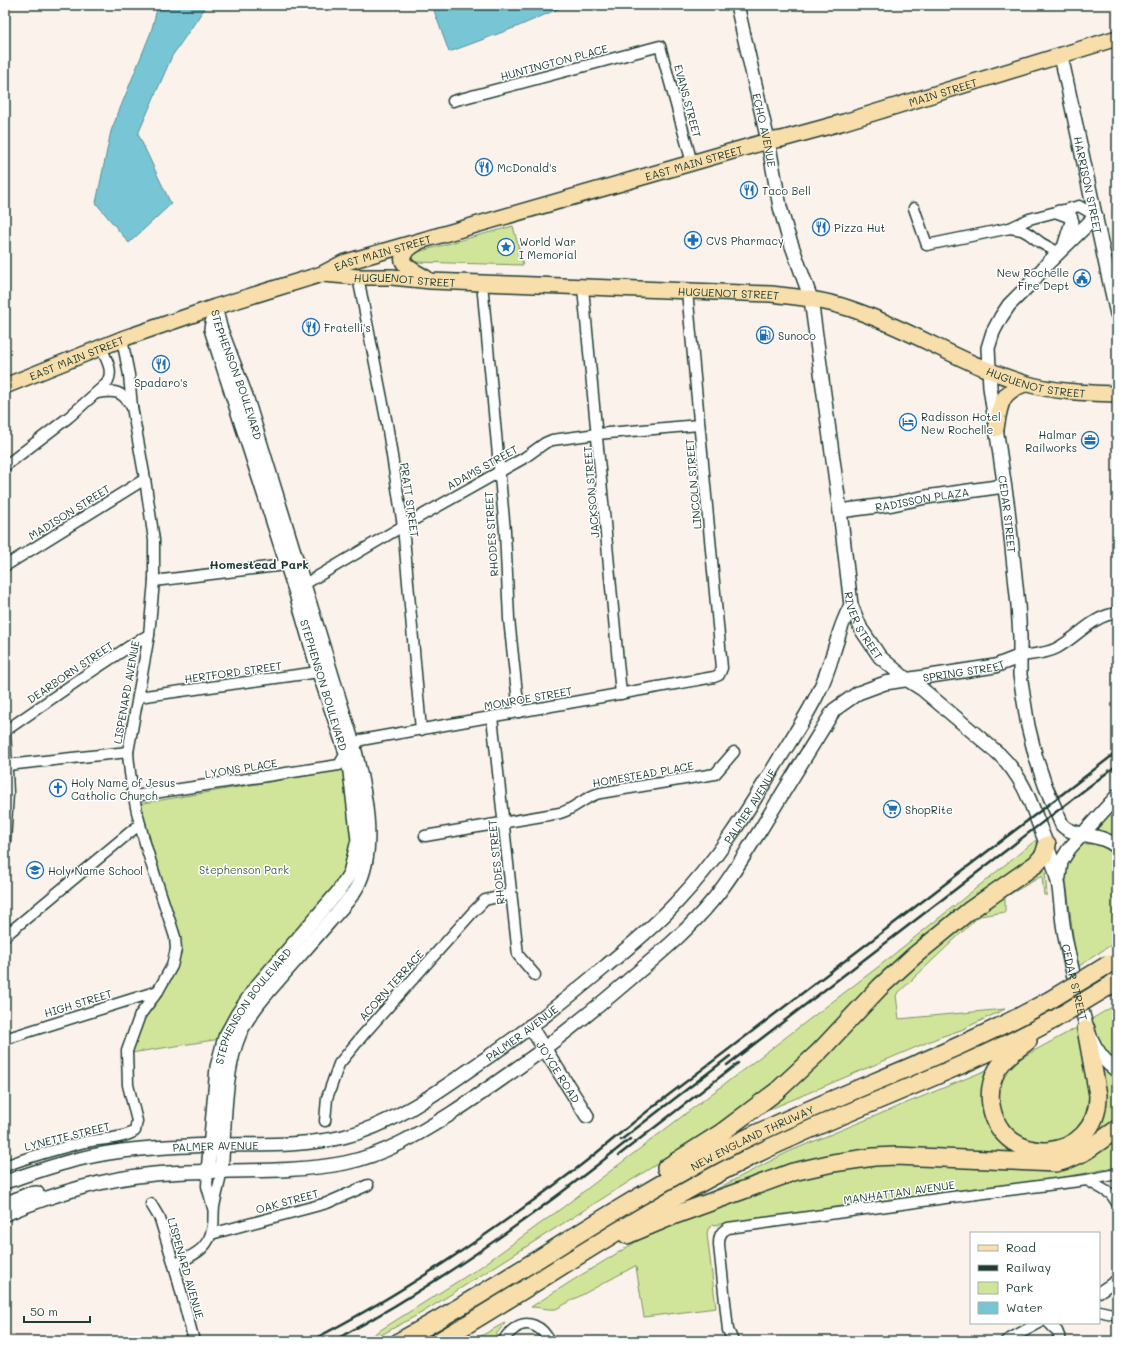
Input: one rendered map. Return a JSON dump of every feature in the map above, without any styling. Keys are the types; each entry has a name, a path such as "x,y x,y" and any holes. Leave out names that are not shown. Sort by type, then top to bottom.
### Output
{"highway":[{"path":"576,1235 618,1200 721,1133 777,1091 819,1052 864,1003 902,966 969,911 1036,864 1044,855 1047,845"},
{"name":"NEW ENGLAND THRUWAY","path":"400,1341 466,1303 667,1180 758,1132 818,1105 952,1049 1011,1021 1050,1000 1113,962"},
{"name":"NEW ENGLAND THRUWAY","path":"439,1341 660,1205 747,1158 805,1131 971,1061 1053,1020 1114,983"},
{"path":"1053,1020 1001,1064 994,1076 990,1089 991,1109 1000,1128 1011,1141 1029,1149 1046,1152 1067,1147 1084,1134 1093,1121 1098,1104 1098,1095 1086,1029"},
{"path":"577,1256 681,1213 813,1166 896,1156 1055,1163 1072,1159 1117,1129"}],"main road":[{"name":"MAIN STREET","path":"768,141 782,139 844,122 1117,38"},
{"name":"EAST MAIN STREET","path":"5,386 122,339 215,307 322,274 343,264 768,141"},
{"path":"422,241 407,250 404,254 404,263 406,267 431,281"},
{"name":"HUGUENOT STREET","path":"322,274 583,288 771,294 810,299 843,306 874,318 989,371 1025,384 1088,394 1117,394"},
{"path":"996,429 1003,397 1012,389 1025,384"}],"street":[{"name":"ECHO AVENUE","path":"737,5 768,141 780,207 810,299"},
{"name":"HUNTINGTON PLACE","path":"453,101 660,46"},
{"name":"EVANS STREET","path":"660,46 692,163"},
{"name":"HARRISON STREET","path":"1062,56 1117,314"},
{"path":"914,208 927,245 1010,228 1029,219 1079,206 1096,216"},
{"path":"1010,228 1022,230 1041,243 1061,250 1072,222 1070,216 1059,212"},
{"name":"CEDAR STREET","path":"1096,216 1061,250 1009,305 993,332 989,345 989,371 1018,605 1021,656 1020,675 1032,744 1040,770 1062,825 1070,831 1106,839 1117,847"},
{"name":"PRATT STREET","path":"358,277 387,424 403,526 421,730"},
{"name":"RHODES STREET","path":"482,283 504,531 509,619 519,712"},
{"name":"JACKSON STREET","path":"583,288 621,694"},
{"name":"LINCOLN STREET","path":"687,291 722,668 719,675"},
{"name":"RIVER STREET","path":"810,299 840,511 851,605 861,629 874,650 885,662 906,680 922,689 1011,765 1030,798 1047,845 1058,882"},
{"name":"STEPHENSON BOULEVARD","path":"174,1265 203,1248 208,1242 214,1225 213,1208 207,1186 214,1171 217,1145 218,1067 225,1037 237,1015 256,987 338,892 350,873 358,840 350,772 350,750 292,564 210,329 215,307"},
{"name":"LISPENARD AVENUE","path":"122,339 129,375 132,407 154,540 154,581 149,635 128,752 129,768 140,824 175,937 176,949 172,966 158,991 140,1015 127,1051 128,1085 137,1121 135,1131"},
{"path":"5,466 69,417 97,393 110,379 111,372 101,347"},
{"path":"97,393 110,391 118,392 127,399 132,407"},
{"name":"ADAMS STREET","path":"299,588 403,526 524,458 545,443 552,440 699,424"},
{"name":"MADISON STREET","path":"5,566 145,479"},
{"name":"RADISSON PLAZA","path":"840,511 1004,486"},
{"path":"154,581 292,564"},
{"name":"PALMER AVENUE","path":"5,1182 81,1159 116,1152 150,1148 299,1143 327,1140 356,1133 384,1122 412,1107 458,1077 571,995 652,926 675,905 716,857 752,803 819,693 827,675 841,626 851,605"},
{"path":"1021,656 1045,653 1057,648 1095,620 1117,613"},
{"name":"DEARBORN STREET","path":"5,730 136,642 149,635"},
{"name":"SPRING STREET","path":"906,680 995,666 1021,656"},
{"name":"HERTFORD STREET","path":"138,697 325,671"},
{"name":"MONROE STREET","path":"350,750 361,740 719,675"},
{"name":"PALMER AVENUE","path":"5,1204 29,1194 154,1174 314,1168 348,1162 378,1153 435,1124 503,1079 606,1000 689,926 713,900 736,869 834,710 858,694 869,689 885,683 906,680"},
{"name":"RHODES STREET","path":"492,717 518,955 535,975"},
{"path":"5,730 8,765 5,842"},
{"name":"LYONS PLACE","path":"134,796 339,765 350,750"},
{"path":"8,765 128,752"},
{"name":"HOMESTEAD PLACE","path":"425,836 567,811 590,796 600,793 715,774 734,752"},
{"path":"1058,882 1060,866 1064,857 1082,833 1117,796"},
{"path":"5,936 140,824"},
{"name":"CEDAR STREET","path":"1058,882 1066,940 1086,1029 1100,1054 1110,1066 1117,1071"},
{"name":"ACORN TERRACE","path":"324,1121 327,1098 339,1064 363,1035 485,900 512,894"},
{"name":"HIGH STREET","path":"5,1039 158,991"},
{"name":"JOYCE ROAD","path":"530,1026 587,1116"},
{"name":"LYNETTE STREET","path":"5,1166 42,1153 87,1142 125,1135 135,1131"},
{"name":"MANHATTAN AVENUE","path":"733,1341 728,1330 722,1287 719,1237 721,1233 728,1228 1087,1180 1117,1174"},
{"path":"1087,1180 1111,1194 1117,1203"},
{"name":"PALMER AVENUE","path":"5,1214 32,1203 93,1184"},
{"name":"OAK STREET","path":"211,1234 327,1203 368,1185"},
{"name":"LISPENARD AVENUE","path":"151,1204 160,1219 194,1341"},
{"path":"1100,1291 1117,1280"},
{"path":"1100,1311 1117,1315"},
{"path":"504,1341 505,1338 517,1327 528,1323 541,1329 549,1341"},
{"path":"1006,1341 1036,1324"},
{"path":"1050,1324 1057,1332 1061,1341"}],"green space":[{"path":"513,226 523,265 415,262 412,258 414,253"},
{"name":"Stephenson Park","path":"346,769 354,833 346,872 220,1039 131,1053 144,1015 173,973 179,958 180,941 138,804"},
{"path":"1117,805 1117,839 1099,832 1095,828"},
{"path":"1036,840 1038,846 1037,853 828,1030 763,1092 725,1121 423,1312 370,1341 363,1341 479,1268 562,1208 878,967"},
{"path":"1084,844 1097,844 1117,854 1117,941 1079,966 1074,944 1065,872 1072,856"},
{"path":"1043,869 1045,871 1047,895 1044,895 1042,876 1005,897 1005,912 980,916 977,918 896,995 899,1019 1005,1009 961,1030 940,1037 768,1110 765,1107 901,976 990,904"},
{"path":"1117,1004 1117,1062 1103,1051 1090,1020"},
{"path":"1078,1027 1089,1079 1089,1105 1081,1127 1064,1142 1039,1144 1019,1138 1001,1121 997,1104 998,1086 1005,1072 1017,1060"},
{"path":"994,1067 984,1108 1038,1158 865,1152 703,1196 788,1152"},
{"path":"1101,1067 1117,1079 1117,1122 1103,1131 1100,1125 1107,1094"},
{"path":"1117,1138 1117,1167 1041,1182 955,1191 713,1225 708,1229 707,1234 716,1308 644,1317 635,1266 556,1309 531,1307 644,1237 698,1213 777,1184 874,1163 964,1166"},
{"path":"506,1322 497,1333 494,1341 472,1341"}],"water":[{"path":"158,5 207,5 172,56 138,134 171,204 129,243 96,203 111,131 151,32"},
{"path":"432,5 567,5 519,26 449,52"}],"railway":[{"path":"310,1341 345,1323 412,1283 445,1262 541,1195 1117,752"},
{"path":"727,1065 1117,765"},
{"path":"621,1140 730,1056"},
{"path":"619,1155 738,1063"},
{"path":"333,1341 411,1296 486,1247 523,1221 630,1139"}],"place":[{"name":"McDonald's","path":"484,167"},
{"name":"Taco Bell","path":"749,190"},
{"name":"Pizza Hut","path":"821,227"},
{"name":"CVS Pharmacy","path":"693,240"},
{"name":"World War I Memorial","path":"506,247"},
{"name":"New Rochelle Fire Dept","path":"1082,278"},
{"name":"Fratelli's","path":"311,327"},
{"name":"Sunoco","path":"765,335"},
{"name":"Spadaro's","path":"161,364"},
{"name":"Radisson Hotel New Rochelle","path":"908,422"},
{"name":"Halmar Railworks","path":"1090,440"},
{"name":"Holy Name of Jesus Catholic Church","path":"58,788"},
{"name":"ShopRite","path":"892,809"},
{"name":"Holy Name School","path":"35,870"}],"district":[{"name":"Homestead Park","path":"259,564"}]}
